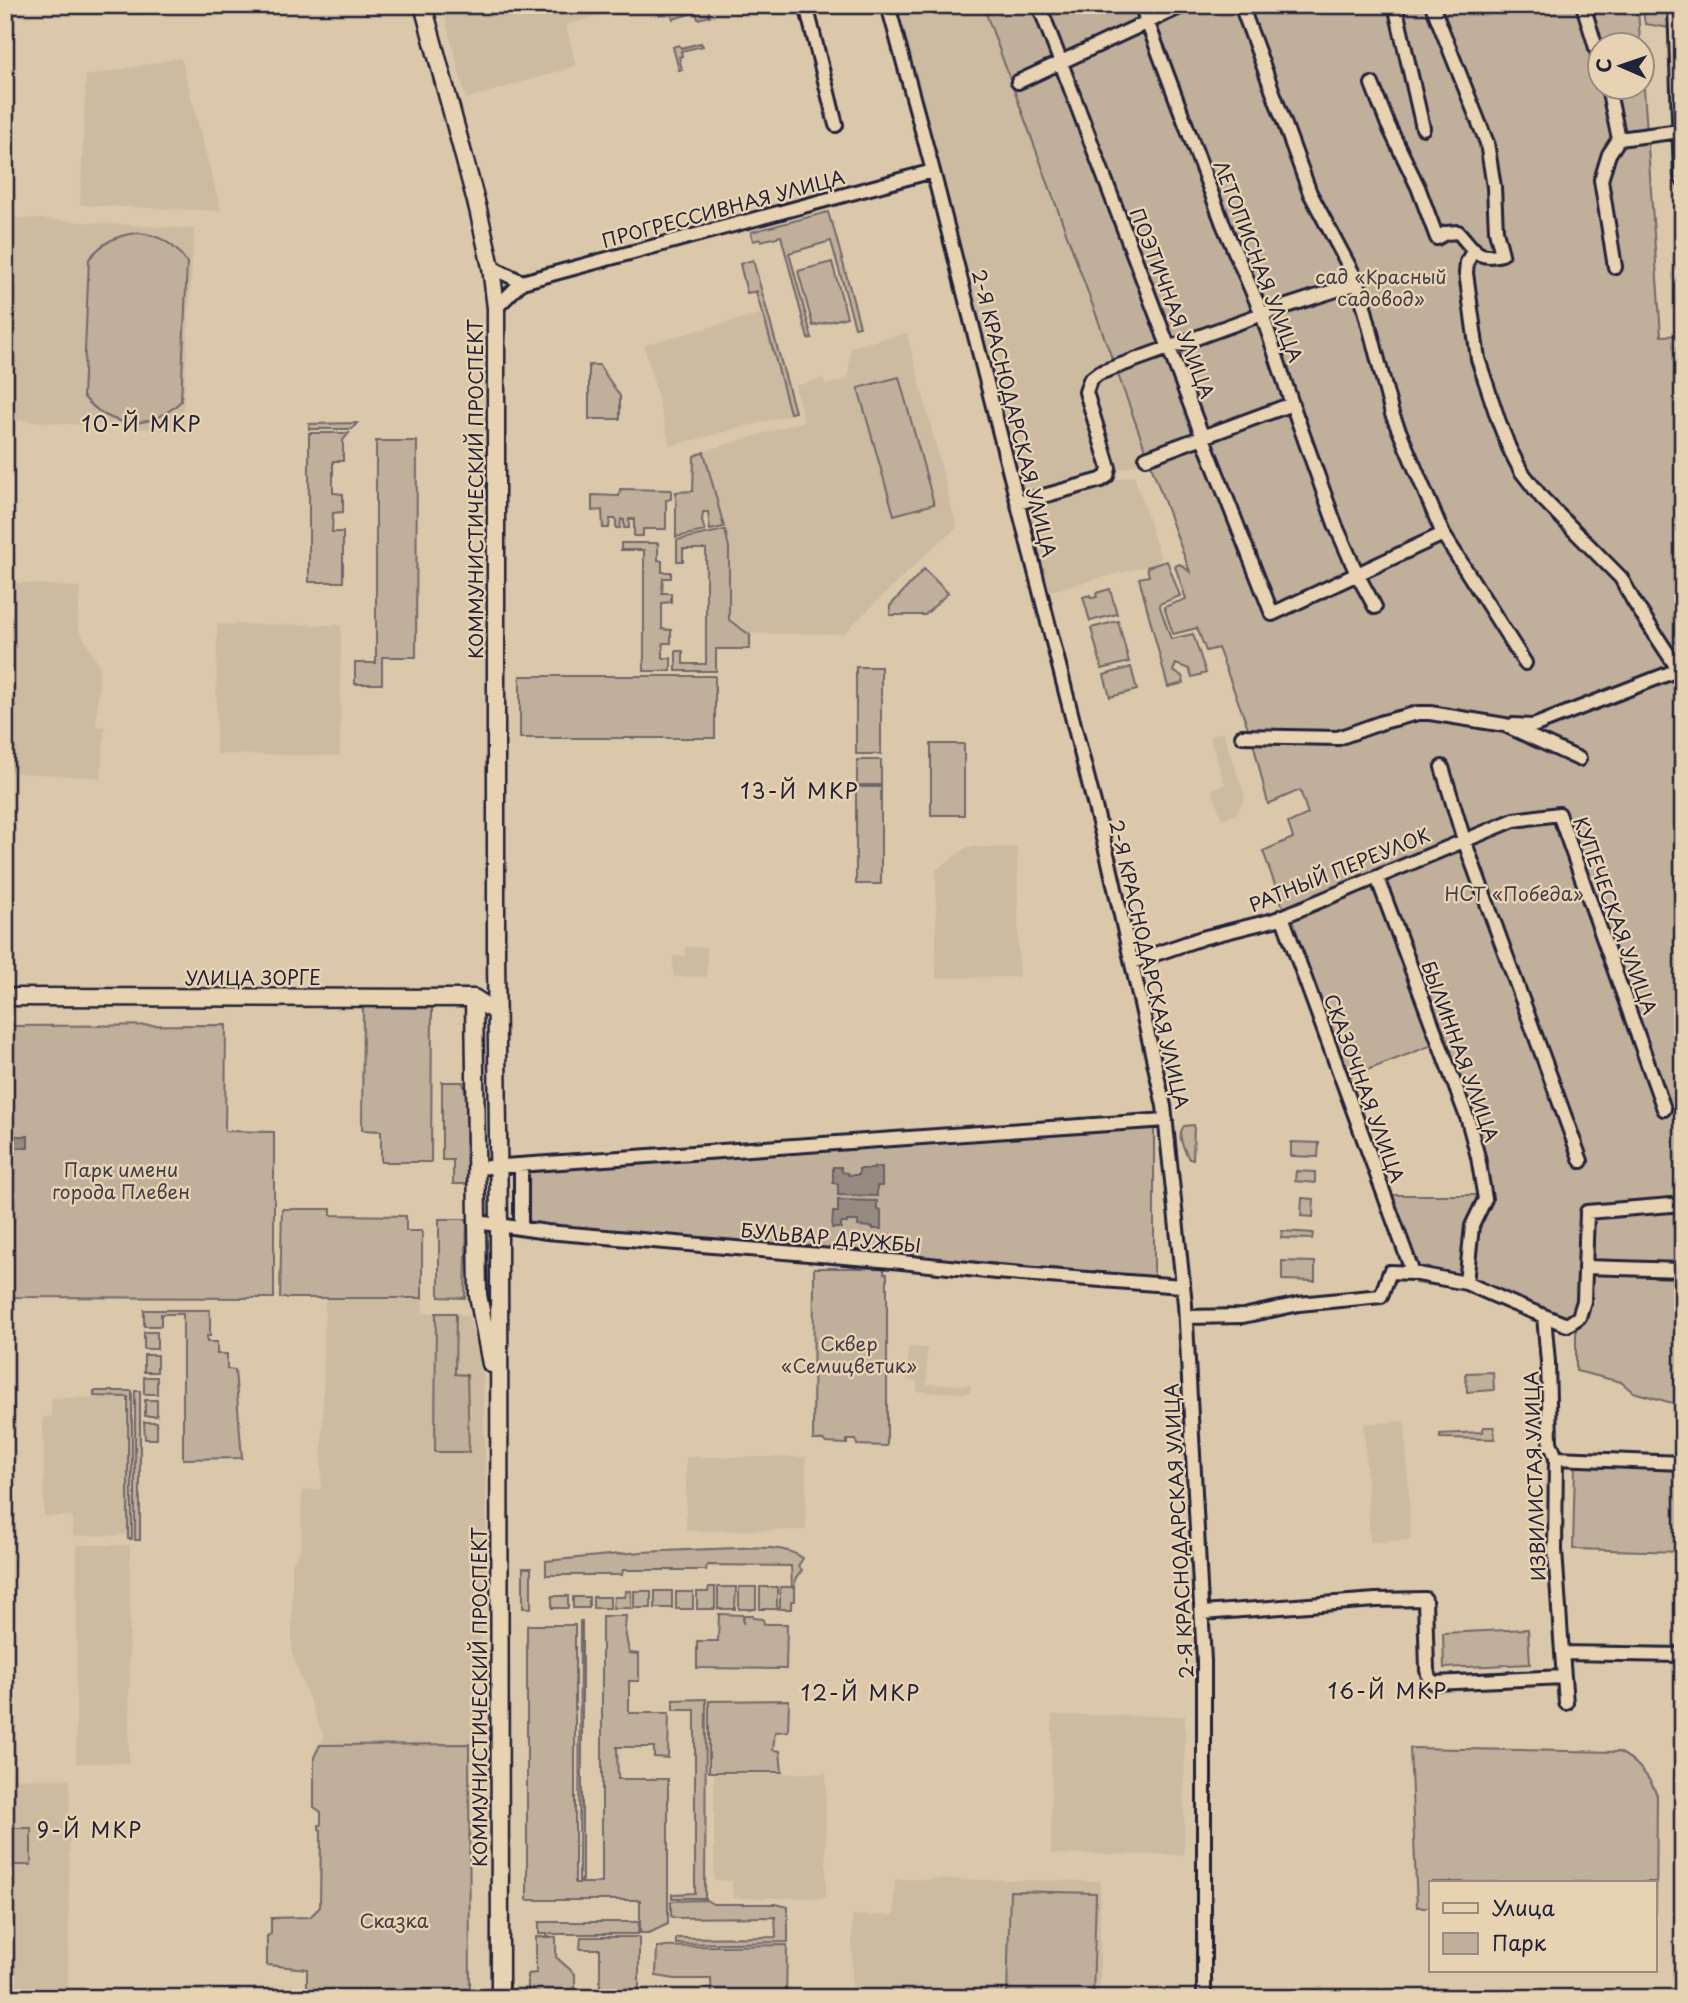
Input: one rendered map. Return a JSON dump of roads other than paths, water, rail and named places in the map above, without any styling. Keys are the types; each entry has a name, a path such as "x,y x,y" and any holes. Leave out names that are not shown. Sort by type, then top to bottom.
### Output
{"main road":[{"name":"КОММУНИСТИЧЕСКИЙ ПРОСПЕКТ","path":"423,5 478,209 491,267 496,307 500,1998"},
{"path":"496,981 474,998 496,1012"},
{"name":"УЛИЦА ЗОРГЕ","path":"5,997 474,998"},
{"name":"КОММУНИСТИЧЕСКИЙ ПРОСПЕКТ","path":"474,998 478,1296 498,1397"}],"street":[{"path":"806,5 836,125"},
{"name":"2-Я КРАСНОДАРСКАЯ УЛИЦА","path":"888,5 1110,862 1157,1072 1179,1286 1186,1317 1202,1613 1204,1998"},
{"name":"ПОЭТИЧНАЯ УЛИЦА","path":"1039,5 1272,614 1357,574"},
{"name":"ЛЕТОПИСНАЯ УЛИЦА","path":"1141,5 1223,224 1262,314 1335,524 1374,607"},
{"path":"1018,82 1184,5"},
{"path":"1241,5 1310,193 1358,283 1392,414 1443,534 1525,663"},
{"path":"1395,5 1423,128"},
{"path":"1372,84 1388,125 1418,187 1437,238 1446,233 1458,232 1478,255 1489,258 1502,254 1496,231 1494,187 1487,143 1432,5"},
{"path":"1583,5 1592,32"},
{"path":"1675,5 1683,180"},
{"path":"1611,102 1619,139 1609,154 1601,180 1615,267"},
{"path":"1619,139 1680,131"},
{"name":"ПРОГРЕССИВНАЯ УЛИЦА","path":"523,282 933,171"},
{"path":"1242,736 1338,738 1418,713 1533,726 1680,668 1634,602 1621,578 1542,498 1521,471 1509,448 1478,359 1466,274 1467,262 1474,249"},
{"path":"491,267 523,282 496,307"},
{"path":"1018,503 1107,476 1109,468 1086,392 1090,380 1099,373 1262,314 1358,283"},
{"path":"1146,458 1292,404"},
{"path":"1357,574 1443,534"},
{"path":"1505,724 1579,759"},
{"path":"1441,767 1464,840 1581,1161"},
{"name":"РАТНЫЙ ПЕРЕУЛОК","path":"1132,962 1202,938 1282,916 1514,820 1559,814"},
{"name":"КУПЕЧЕСКАЯ УЛИЦА","path":"1559,814 1664,1109"},
{"name":"БЫЛИННАЯ УЛИЦА","path":"1377,877 1468,1120 1478,1157 1485,1199 1472,1226 1466,1283"},
{"name":"СКАЗОЧНАЯ УЛИЦА","path":"1282,916 1413,1273"},
{"path":"477,1168 1163,1120"},
{"path":"521,1166 521,1228"},
{"path":"1186,1317 1243,1317 1300,1304 1381,1296 1390,1272 1413,1273 1466,1283 1567,1325 1578,1317 1584,1301 1587,1212 1683,1204"},
{"name":"БУЛЬВАР ДРУЖБЫ","path":"477,1222 996,1272 1179,1286"},
{"path":"1586,1267 1683,1270"},
{"name":"ИЗВИЛИСТАЯ УЛИЦА","path":"1544,1316 1550,1443 1556,1458 1555,1550 1566,1703"},
{"path":"1556,1458 1683,1463"},
{"path":"1202,1613 1425,1599 1427,1670 1434,1683 1564,1677"},
{"path":"1562,1653 1683,1655"}],"district":[{"name":"10-Й МКР","path":"142,423"},
{"name":"13-Й МКР","path":"800,790"},
{"name":"16-Й МКР","path":"1388,1690"},
{"name":"12-Й МКР","path":"861,1692"},
{"name":"9-Й МКР","path":"90,1829"}],"park label":[{"name":"сад «Красный садовод»","path":"1381,287"},
{"name":"НСТ «Победа»","path":"1514,893"},
{"name":"Парк имени города Плевен","path":"121,1180"},
{"name":"Сквер «Семицветик»","path":"849,1354"},
{"name":"Сказка","path":"394,1920"}]}
